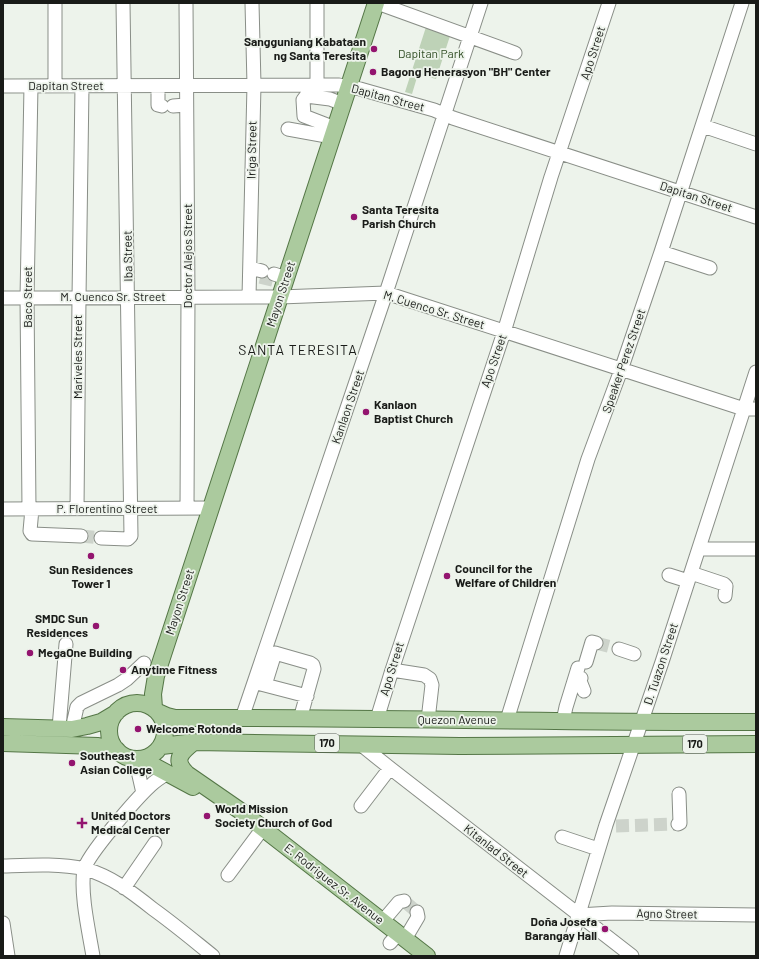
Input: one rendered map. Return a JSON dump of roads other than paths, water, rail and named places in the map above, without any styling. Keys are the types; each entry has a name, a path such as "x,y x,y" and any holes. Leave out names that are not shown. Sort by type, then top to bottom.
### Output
{"main road":[{"name":"Mayon Street","path":"156,710 153,694 156,676 280,297 268,272 334,132 376,3"},
{"name":"Mayon Street","path":"131,703 142,694 156,676"},
{"path":"131,703 123,706 116,713 110,722 109,732 110,738 117,750 127,758 137,759"},
{"name":"170","path":"131,703 144,703 156,710"},
{"name":"Quezon Avenue","path":"156,710 174,718 756,722"},
{"path":"156,710 165,725 165,739 162,746"},
{"path":"3,727 66,728 87,726 101,722 116,713"},
{"path":"384,719 403,723 407,726 407,736 403,740 392,744"},
{"path":"460,719 450,725 447,733 452,742 460,746"},
{"name":"Quezon Avenue","path":"162,746 194,742 460,746 756,744"},
{"name":"E. Rodriguez Sr. Avenue","path":"194,742 180,754 179,759 181,769 193,779 242,812 382,922 397,938 427,956"},
{"path":"3,743 98,746 117,750"},
{"name":"170","path":"137,759 152,756 162,746"},
{"name":"E. Rodriguez Sr. Avenue","path":"137,759 168,773 242,812"}],"street":[{"path":"55,3 55,86"},
{"name":"Iba Street","path":"101,538 128,539 131,536 132,510 123,3"},
{"name":"Doctor Alejos Street","path":"186,3 188,297 187,508"},
{"name":"Iriga Street","path":"249,297 268,272 254,85 252,3"},
{"path":"317,3 317,85"},
{"path":"376,3 515,53"},
{"name":"Kanlaon Street","path":"242,718 260,684 269,642 481,3"},
{"name":"Apo Street","path":"384,719 392,670 504,332 560,152 610,3"},
{"name":"Speaker Perez Street","path":"507,720 588,459 621,370 661,252 742,3"},
{"name":"Dapitan Street","path":"3,86 349,86 444,114 756,217"},
{"name":"Baco Street","path":"32,86 27,298 31,509 30,531 32,534 81,536"},
{"name":"Mariveles Street","path":"77,509 82,86"},
{"path":"158,86 158,105 186,106"},
{"path":"334,132 304,116 303,100 306,96 330,99 343,104"},
{"path":"703,126 756,144"},
{"path":"288,129 334,132"},
{"path":"661,252 710,268"},
{"name":"M. Cuenco Sr. Street","path":"3,298 249,297 264,291 280,297 386,293 621,370 750,409"},
{"name":"D. Tuazon Street","path":"566,956 598,849 611,826 634,744 699,549 750,409 756,372"},
{"name":"P. Florentino Street","path":"3,509 132,510 211,508"},
{"path":"699,549 756,549"},
{"path":"669,575 690,577 724,584 726,586 725,596"},
{"path":"269,642 317,658"},
{"path":"563,721 566,707 582,675 592,642 596,643"},
{"path":"66,644 66,728"},
{"path":"619,649 634,654"},
{"path":"300,718 307,696 314,669 313,665 310,662 277,652 274,654 260,684 307,696"},
{"path":"66,728 77,707 81,703 118,685 127,679 144,663"},
{"path":"392,670 424,675 430,679 432,685 428,720"},
{"name":"Kitanlad Street","path":"362,744 390,768 632,956"},
{"path":"137,759 143,793"},
{"path":"361,806 390,768"},
{"path":"93,956 84,896 84,869 104,839 143,793 158,779 168,773"},
{"path":"678,824 680,823 679,794"},
{"path":"228,875 262,828"},
{"path":"562,837 598,849"},
{"path":"124,888 155,843"},
{"path":"3,866 67,866 100,874 124,888 161,914 213,956"},
{"path":"382,922 399,902 404,901"},
{"path":"397,938 418,917 417,912"},
{"name":"Agno Street","path":"578,915 756,915"},
{"path":"3,923 6,950"}],"tunnel":[{"path":"265,285 268,272"},
{"path":"81,536 101,538"},
{"path":"596,643 619,649"},
{"path":"616,826 678,824"},
{"path":"404,901 417,912"}],"place":[{"name":"Sangguniang Kabataan ng Santa Teresita","path":"374,49"},
{"name":"Bagong Henerasyon \"BH\" Center","path":"373,72"},
{"name":"Santa Teresita Parish Church","path":"354,217"},
{"name":"Kanlaon Baptist Church","path":"366,412"},
{"name":"Sun Residences Tower 1","path":"91,556"},
{"name":"Council for the Welfare of Children","path":"447,576"},
{"name":"SMDC Sun Residences","path":"96,626"},
{"name":"MegaOne Building","path":"30,653"},
{"name":"Anytime Fitness","path":"123,670"},
{"name":"Welcome Rotonda","path":"138,729"},
{"name":"Southeast Asian College","path":"72,763"},
{"name":"World Mission Society Church of God","path":"207,816"},
{"name":"United Doctors Medical Center","path":"82,823"},
{"name":"Doña Josefa Barangay Hall","path":"605,929"}],"district":[{"name":"SANTA TERESITA","path":"298,350"}],"park label":[{"name":"Dapitan Park","path":"431,54"}]}
